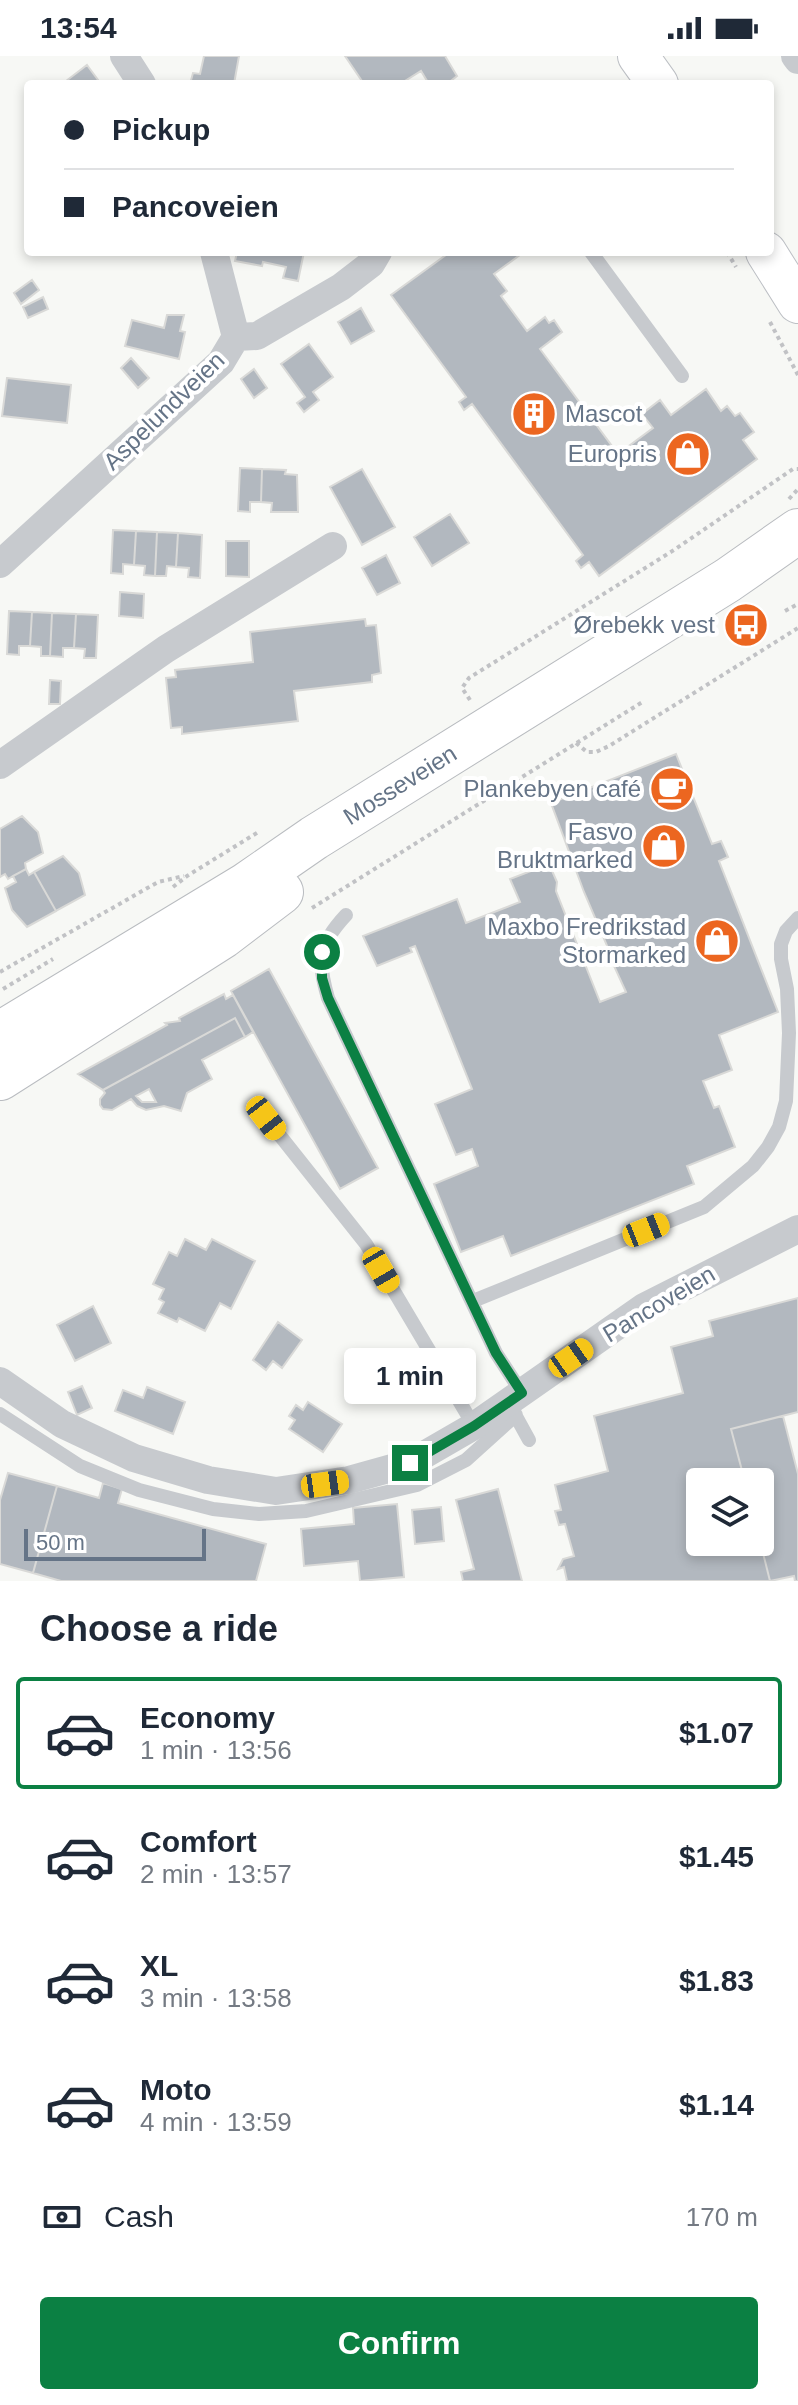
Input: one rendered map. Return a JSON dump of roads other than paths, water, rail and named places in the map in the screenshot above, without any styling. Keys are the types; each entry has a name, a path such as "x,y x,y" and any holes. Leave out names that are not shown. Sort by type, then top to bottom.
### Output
{"highway":[{"name":"Mosseveien","path":"0,1034 246,885 314,838 573,678 775,549 798,531"},
{"name":"Mosseveien","path":"0,1056 215,923 301,897 798,570"},
{"path":"0,1013 238,874 314,838"},
{"path":"0,1078 223,936 301,897"}],"main road":[{"path":"769,256 798,303"}],"street":[{"path":"124,56 139,80"},
{"path":"215,256 236,337"},
{"name":"Aspelundveien","path":"0,564 221,362 236,337 257,336 341,287 371,264 376,256"},
{"path":"0,765 166,649 333,546"},
{"name":"Pancoveien","path":"0,1381 62,1424 134,1458 208,1480 276,1491 349,1480 410,1463 515,1403 644,1307 798,1229"}],"lane":[{"path":"594,256 682,376"},
{"path":"346,915 325,941 322,952 322,978 328,998 473,1301 529,1440"},
{"path":"473,1301 704,1207 753,1166 779,1127 786,1101 789,1033 781,944 786,931 798,918"},
{"path":"266,1118 366,1244 474,1426"},
{"path":"0,1414 80,1466 139,1490 213,1509 259,1514 306,1511 417,1485 466,1460 515,1403"}],"place":[{"name":"Mascot","path":"534,414"},
{"name":"Europris","path":"688,454"},
{"name":"Ørebekk vest","path":"746,625"},
{"name":"Plankebyen café","path":"672,789"},
{"name":"Fasvo Bruktmarked","path":"664,846"},
{"name":"Maxbo Fredrikstad Stormarked","path":"717,941"}]}
